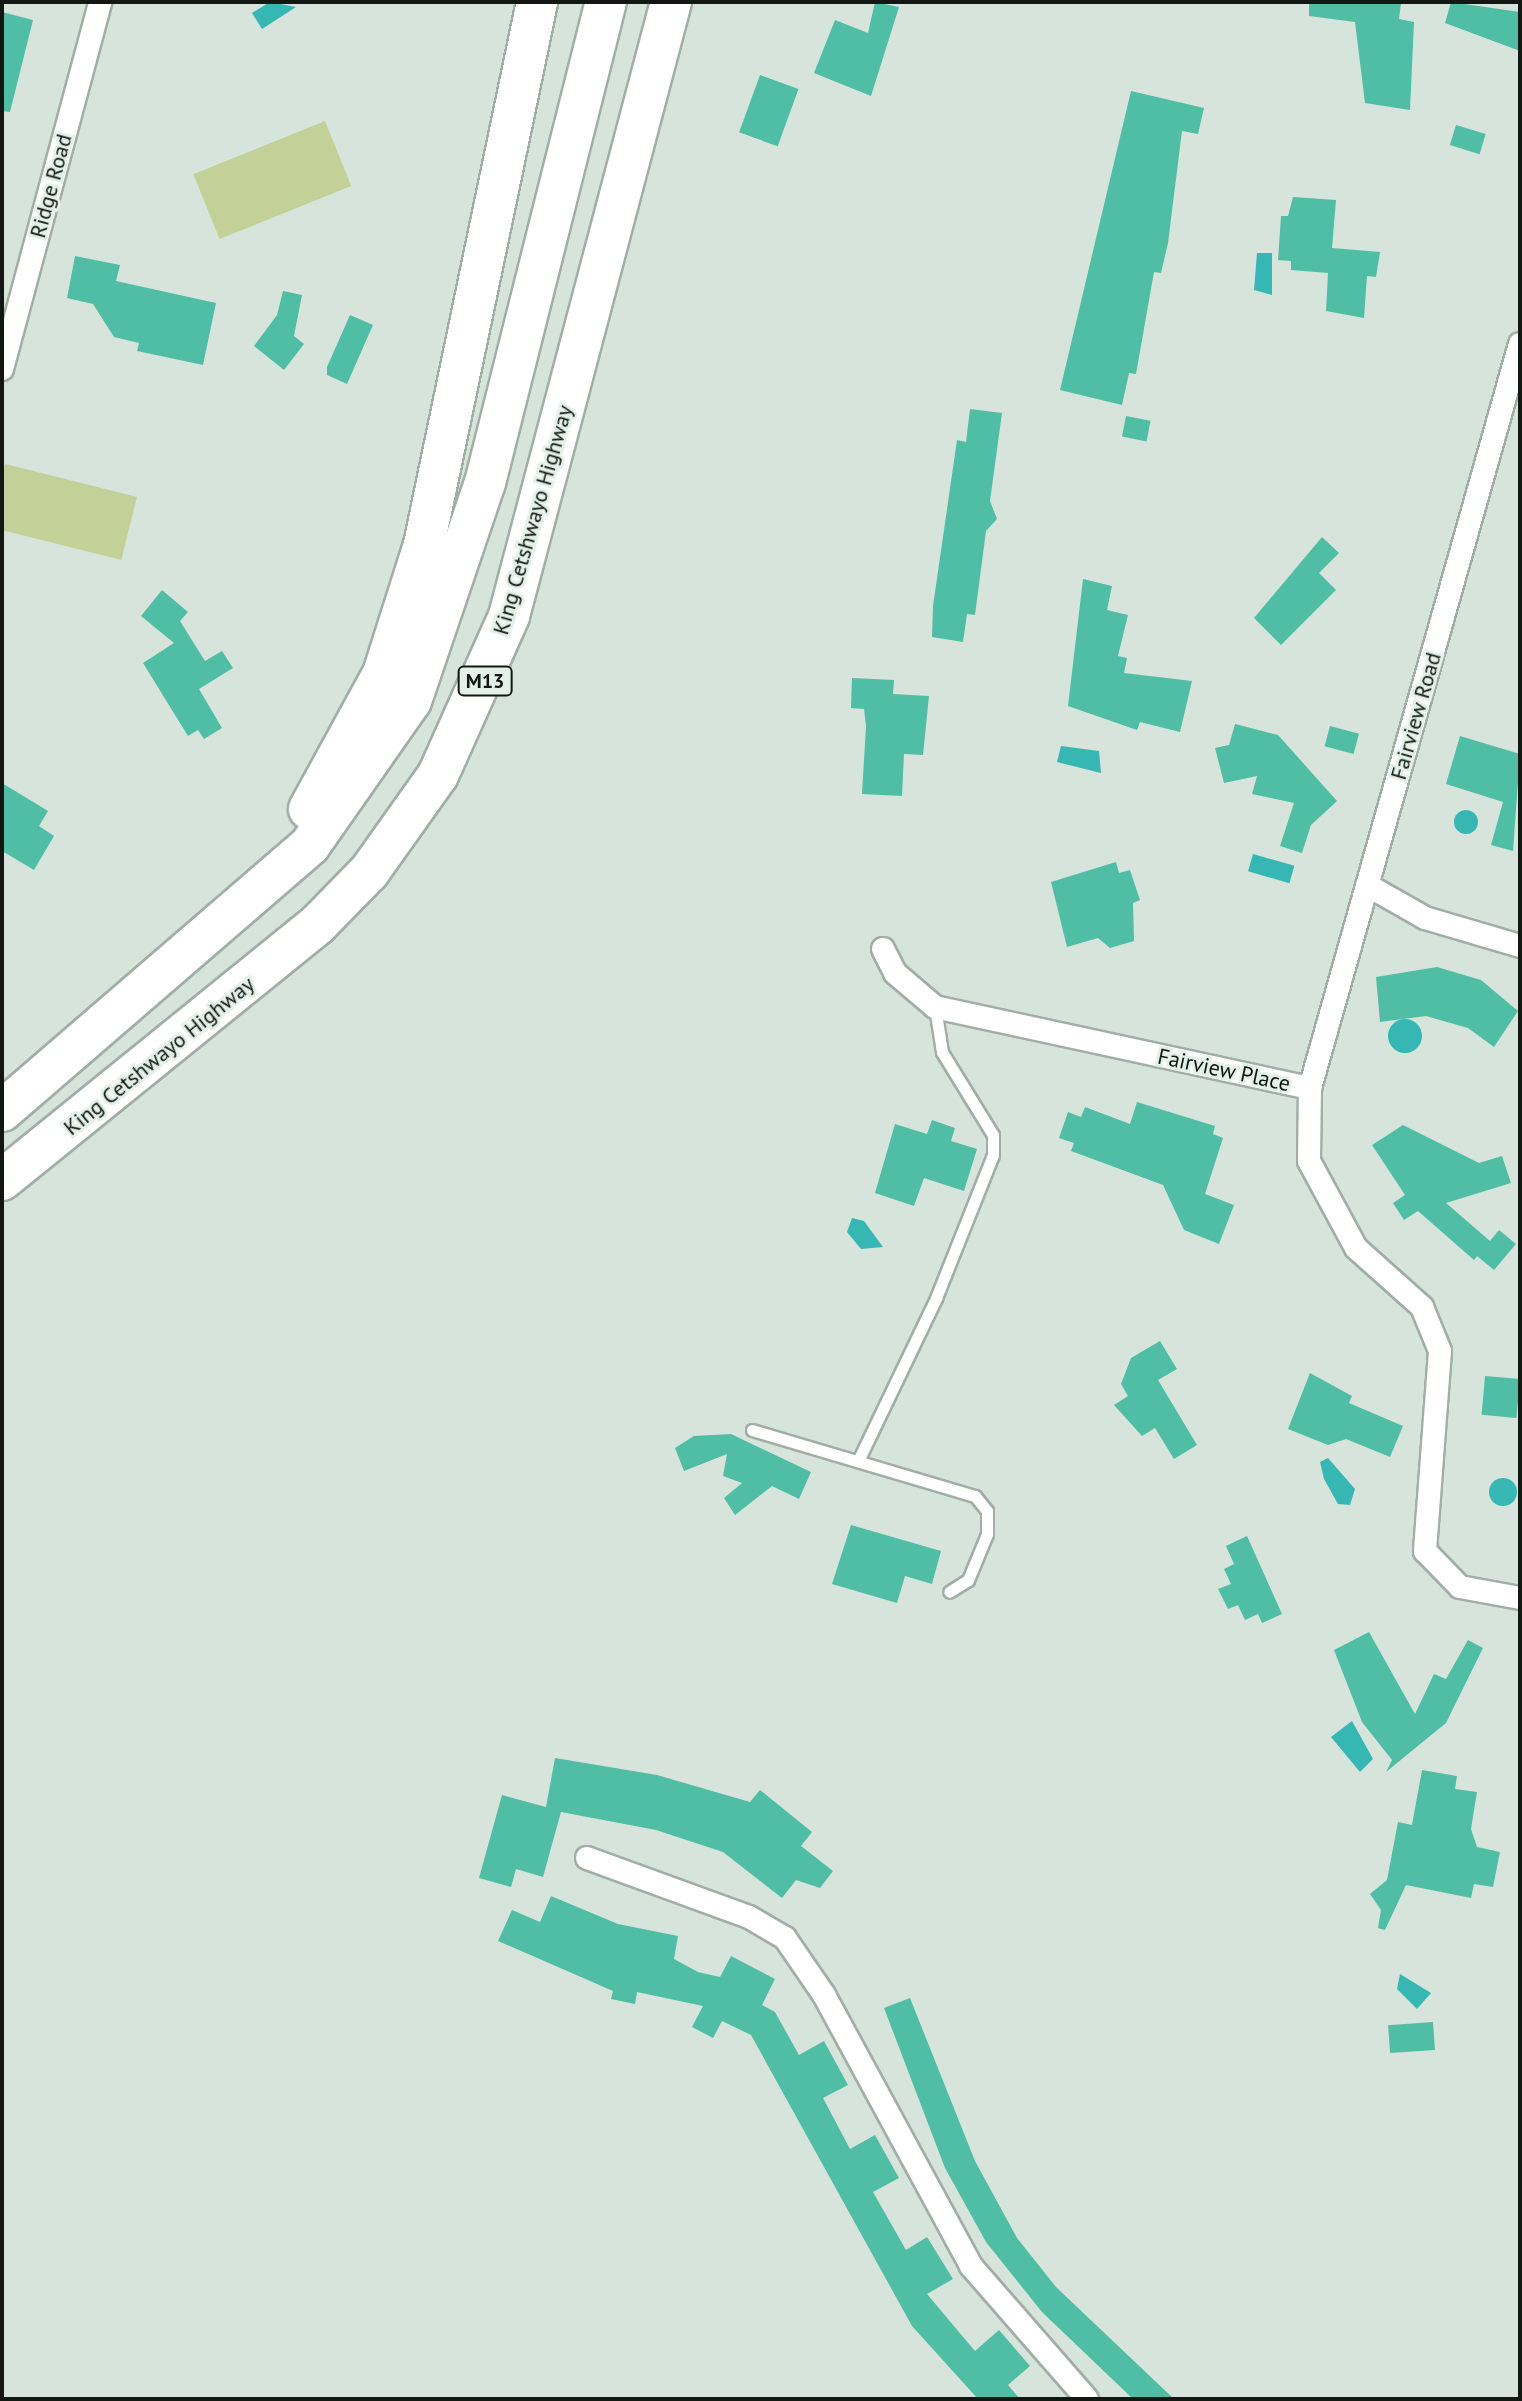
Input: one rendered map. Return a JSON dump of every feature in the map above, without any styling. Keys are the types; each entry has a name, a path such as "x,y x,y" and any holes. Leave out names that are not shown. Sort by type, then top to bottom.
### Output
{"highway":[{"path":"249,898 333,774 402,624 525,84 537,2"},
{"name":"M13","path":"2,1111 310,845 364,777 411,701 439,633 489,469 606,2"},
{"name":"King Cetshwayo Highway","path":"2,1180 318,924 369,872 438,775 509,616 671,2"}],"street":[{"name":"Ridge Road","path":"2,369 100,2"},
{"name":"Fairview Road","path":"1310,1088 1516,374 1520,344"},
{"path":"1367,885 1425,918 1520,946"},
{"name":"Fairview Place","path":"883,949 895,973 935,1007 1310,1088 1309,1161 1356,1248 1422,1307 1440,1351 1425,1551 1460,1587 1520,1598"},
{"path":"587,1858 749,1917 785,1938 824,1995 971,2266 1087,2399"}],"lane":[{"path":"858,1461 936,1298 993,1155 993,1135 942,1052 935,1007"},
{"path":"752,1430 983,1503 989,1520 983,1548 968,1580 949,1592"}],"green space":[{"path":"325,121 351,186 220,239 193,174"},
{"path":"5,464 137,497 121,560 2,530 2,476"}],"water":[{"path":"270,2 296,7 262,29 252,13"},
{"path":"1257,253 1272,253 1272,295 1254,290"},
{"path":"1061,746 1099,751 1101,773 1057,762"},
{"path":"1466,810 1474,814 1478,822 1474,830 1466,834 1458,830 1454,822 1458,814"},
{"path":"1253,854 1294,866 1289,883 1248,871"},
{"path":"1405,1019 1417,1024 1422,1036 1417,1048 1405,1053 1393,1048 1388,1036 1393,1024"},
{"path":"852,1218 864,1221 883,1247 861,1249 847,1232"},
{"path":"1328,1458 1355,1489 1350,1505 1338,1504 1324,1479 1320,1462"},
{"path":"1503,1478 1513,1482 1517,1492 1513,1502 1503,1506 1493,1502 1489,1492 1493,1482"},
{"path":"1352,1721 1373,1759 1360,1772 1331,1737"},
{"path":"1400,1974 1431,1993 1417,2009 1397,1989"}],"building":[{"path":"875,2 899,7 871,96 814,73 835,20 868,33"},
{"path":"1309,2 1401,3 1399,19 1414,22 1410,110 1365,103 1355,22 1309,16"},
{"path":"1451,2 1520,12 1520,51 1445,23"},
{"path":"2,12 33,20 10,112 2,111"},
{"path":"760,75 799,89 778,146 739,132"},
{"path":"1131,91 1204,108 1198,134 1182,131 1168,243 1161,273 1154,272 1136,374 1129,373 1122,405 1060,390"},
{"path":"1456,125 1486,134 1480,154 1450,145"},
{"path":"1293,197 1336,200 1332,248 1380,252 1376,277 1367,276 1364,318 1326,311 1328,273 1291,270 1291,261 1278,260 1281,216 1288,216"},
{"path":"75,256 120,265 116,281 216,303 203,365 137,351 139,343 114,337 93,304 67,298"},
{"path":"283,291 302,295 294,336 304,344 284,370 254,346 277,315"},
{"path":"350,315 373,325 347,384 327,375 327,367"},
{"path":"970,409 1002,413 990,501 997,519 986,531 975,615 967,614 963,642 932,637 933,606 957,440 966,442"},
{"path":"1126,416 1151,421 1147,441 1122,437"},
{"path":"1322,537 1339,553 1319,573 1336,590 1281,645 1254,618"},
{"path":"1083,579 1112,586 1107,610 1128,615 1118,656 1127,658 1124,673 1192,681 1180,732 1140,722 1137,730 1068,706"},
{"path":"162,590 188,612 180,621 205,661 222,651 233,668 199,689 222,728 204,739 198,730 188,736 143,663 174,643 141,616"},
{"path":"852,678 894,680 893,694 929,696 923,755 904,754 902,796 862,794 866,726 864,709 851,708"},
{"path":"1235,724 1278,735 1337,801 1311,825 1302,853 1280,846 1294,803 1252,794 1257,776 1224,783 1215,748 1229,745"},
{"path":"1330,726 1359,734 1354,754 1325,746"},
{"path":"1460,736 1520,754 1513,851 1491,845 1503,802 1446,784"},
{"path":"2,783 48,811 39,826 54,836 34,870 2,851"},
{"path":"1116,862 1119,873 1130,870 1140,900 1133,903 1134,941 1110,948 1098,938 1067,947 1051,882"},
{"path":"1437,967 1481,980 1518,1011 1494,1047 1468,1028 1426,1016 1380,1022 1376,977"},
{"path":"1137,1102 1215,1126 1213,1134 1223,1138 1205,1194 1234,1205 1219,1244 1184,1230 1163,1185 1071,1151 1074,1143 1059,1138 1068,1112 1081,1117 1085,1107 1130,1124"},
{"path":"932,1120 955,1128 951,1141 977,1149 964,1191 924,1178 914,1206 875,1193 895,1124 927,1134"},
{"path":"1403,1125 1479,1163 1502,1156 1511,1183 1446,1203 1490,1241 1499,1230 1516,1244 1494,1270 1477,1256 1474,1260 1418,1211 1404,1220 1393,1203 1405,1195 1372,1145"},
{"path":"1160,1341 1177,1369 1158,1380 1197,1445 1174,1459 1155,1428 1142,1436 1114,1405 1128,1396 1121,1384 1131,1358"},
{"path":"1310,1373 1352,1396 1349,1403 1403,1426 1390,1457 1346,1439 1328,1445 1288,1429"},
{"path":"1485,1376 1520,1379 1516,1418 1482,1415"},
{"path":"731,1434 811,1472 799,1499 772,1486 735,1515 724,1498 742,1483 723,1476 727,1454 684,1471 675,1448 694,1436"},
{"path":"851,1525 941,1551 932,1584 905,1576 897,1603 832,1584"},
{"path":"1247,1536 1282,1614 1262,1623 1258,1614 1245,1620 1238,1605 1228,1609 1218,1589 1231,1584 1224,1569 1234,1564 1226,1546"},
{"path":"1369,1632 1415,1714 1434,1674 1446,1679 1468,1640 1483,1648 1446,1723 1386,1772 1392,1760 1362,1722 1334,1650"},
{"path":"555,1758 657,1775 750,1802 760,1790 812,1832 801,1846 833,1871 820,1888 796,1880 782,1898 723,1852 656,1830 561,1812 543,1877 516,1869 511,1887 479,1878 502,1795 546,1807"},
{"path":"1422,1770 1457,1776 1455,1789 1477,1792 1471,1829 1477,1847 1500,1852 1493,1887 1474,1884 1471,1898 1406,1885 1385,1930 1378,1928 1381,1910 1370,1894 1387,1880 1398,1822 1412,1825"},
{"path":"551,1896 618,1924 678,1936 674,1959 698,1972 720,1977 731,1956 775,1979 762,2005 775,2012 799,2055 824,2041 848,2085 823,2098 850,2149 875,2135 899,2178 873,2192 906,2250 927,2237 953,2279 927,2294 975,2351 999,2330 1030,2366 1008,2385 1020,2399 978,2399 912,2326 751,2035 722,2021 713,2038 692,2027 703,2006 637,1992 635,2004 611,1999 613,1991 498,1941 512,1910 540,1922"},
{"path":"910,1998 975,2161 1017,2238 1056,2287 1174,2399 1133,2399 1042,2312 986,2242 945,2168 884,2008"},
{"path":"1433,2022 1435,2050 1390,2053 1388,2025"}]}
